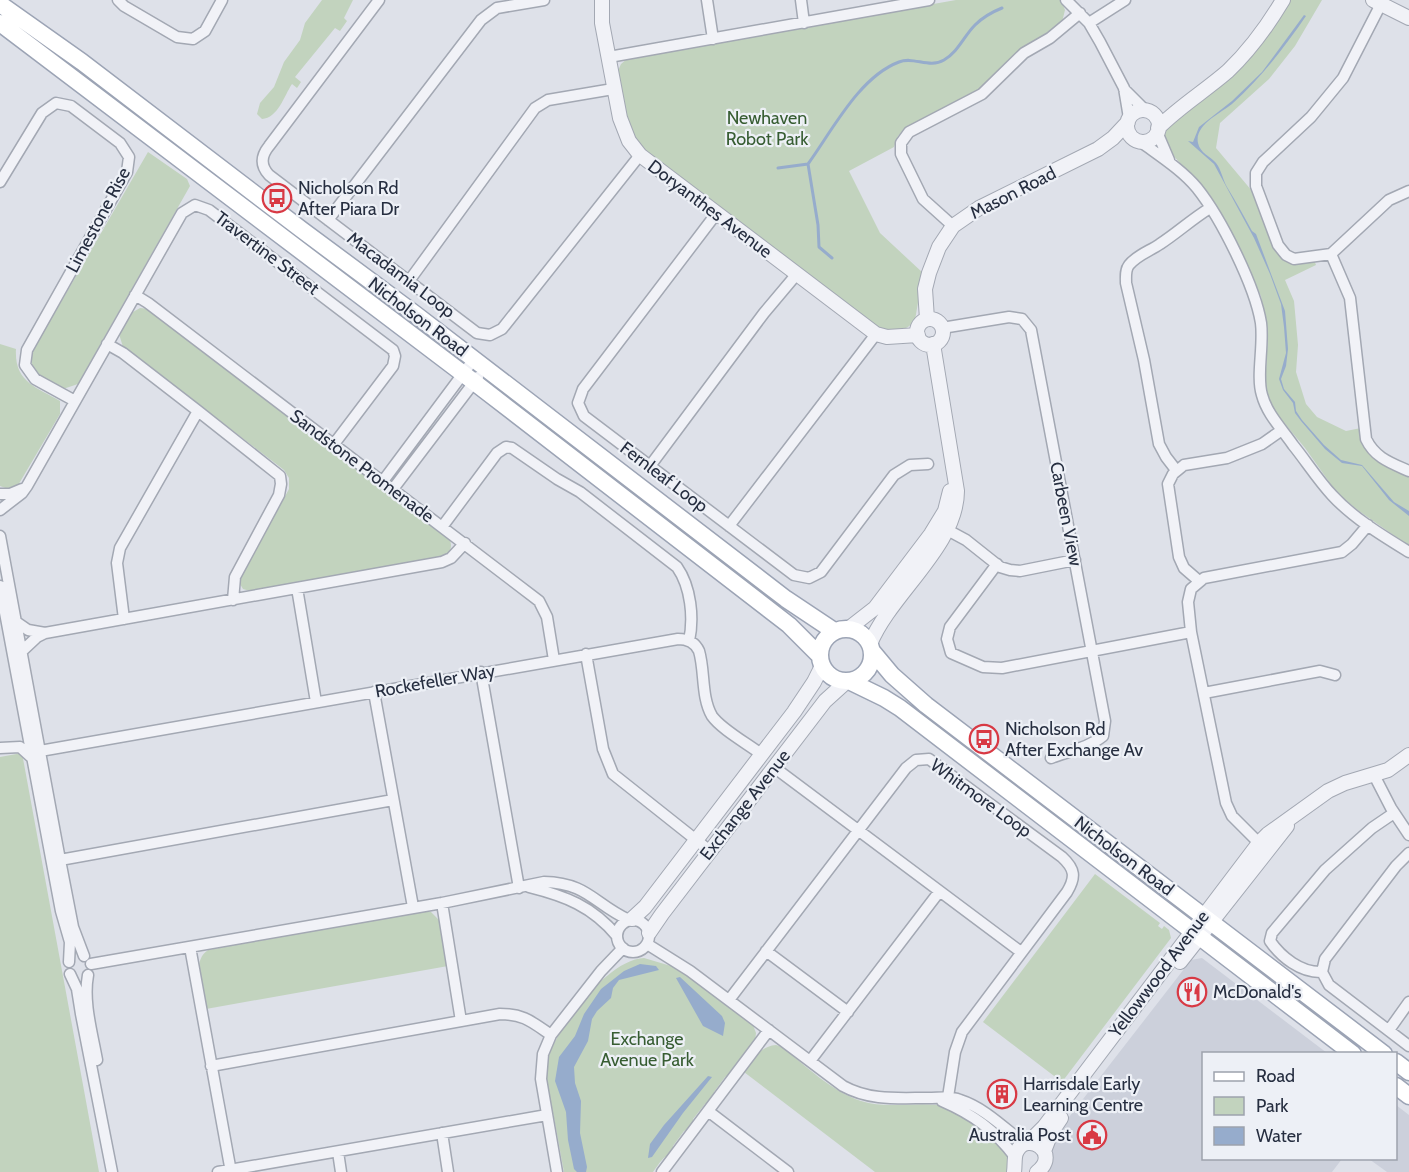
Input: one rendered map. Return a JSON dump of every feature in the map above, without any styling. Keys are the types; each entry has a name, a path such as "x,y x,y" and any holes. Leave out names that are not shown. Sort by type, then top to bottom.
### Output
{"main road":[{"name":"Nicholson Road","path":"0,4 82,62 786,599 841,630 861,633 892,675 926,705 1383,1052"},
{"name":"Nicholson Road","path":"0,23 789,625 820,661 829,676 847,681 900,708 1352,1052"},
{"path":"820,661 823,641 841,630"},
{"path":"847,681 856,679 868,669 871,647"}],"street":[{"path":"118,0 124,6 177,37 193,39 205,31 222,0"},
{"name":"Macadamia Loop","path":"379,0 264,152 263,165 269,175 477,333 490,335 502,329 640,154"},
{"path":"328,220 481,20 497,8 518,2 544,0"},
{"name":"Doryanthes Avenue","path":"602,0 602,23 613,89 623,130 640,154 876,334"},
{"path":"706,0 713,39"},
{"path":"801,0 804,22"},
{"path":"609,57 898,3 929,0"},
{"path":"1066,0 1089,23 1124,88 1157,119 1158,130 1170,163"},
{"path":"1089,23 1125,0"},
{"path":"1139,141 1151,140 1158,130 1188,102 1229,70 1254,43 1282,0"},
{"path":"1409,18 1377,2 1343,78 1311,117 1263,162 1256,173 1256,186 1278,245 1283,253 1298,259 1331,254 1389,200 1409,191"},
{"path":"953,226 923,199 901,154 900,145 903,137 982,94 1024,53 1050,38 1080,13"},
{"path":"1124,88 1129,133 1170,163 1197,188 1232,245 1256,299 1263,353 1260,378 1262,395 1270,415 1333,496 1368,525 1409,552"},
{"path":"409,281 535,108 548,100 613,89"},
{"path":"1128,120 1136,112 1188,102"},
{"name":"Limestone Rise","path":"0,182 42,113 56,103 71,106 120,143 129,157 127,172 27,350 25,365 35,379 75,401"},
{"name":"Mason Road","path":"927,319 925,297 928,273 939,247 953,226 979,208 1098,149 1113,138 1128,120"},
{"name":"Mason Road","path":"1098,149 1139,141"},
{"name":"Travertine Street","path":"0,510 22,493 27,486 182,213 195,206 209,210 393,350 395,356 393,366 334,444"},
{"path":"1176,470 1159,444 1144,360 1126,283 1126,272 1129,265 1139,256 1210,208"},
{"name":"Fernleaf Loop","path":"716,214 583,389 578,403 584,416 794,575 809,578 821,572 894,475 910,465 928,464"},
{"path":"1331,254 1350,298 1366,439 1371,450 1379,457 1409,471"},
{"path":"650,466 796,274"},
{"name":"Sandstone Promenade","path":"135,295 540,601 548,617 554,660"},
{"name":"Carbeen View","path":"942,328 1009,317 1022,319 1031,330 1105,721 1103,736 1091,745 1051,758"},
{"path":"927,319 936,320 942,328 941,338 933,344 925,344 918,335 919,325 927,319"},
{"path":"729,526 876,334 887,337 918,335"},
{"path":"107,344 123,353 274,469 280,476 279,495 235,578 233,600"},
{"path":"871,647 877,627 942,527 950,492 952,464 933,344"},
{"path":"383,481 479,364"},
{"path":"393,489 468,378"},
{"path":"124,619 117,563 120,548 198,411"},
{"path":"1199,581 1184,568 1179,557 1168,484 1176,470 1184,465 1227,458 1262,444 1282,430"},
{"path":"442,527 497,453 504,448 512,448 580,492 677,567 685,580 693,619 689,640 697,646 701,655 706,696 712,716 761,754"},
{"path":"0,494 10,494 27,486"},
{"path":"1259,843 1232,816 1226,803 1191,632 1188,602 1191,589 1204,578 1342,552 1368,525"},
{"path":"841,630 875,608 942,527"},
{"path":"942,527 966,540 997,564 1010,570 1020,571 1075,560"},
{"path":"0,536 21,652 63,923 70,942 68,968 80,998 81,1014 112,1172"},
{"path":"21,652 37,637 45,633 442,562 451,558 465,543"},
{"path":"997,564 950,627 947,639 951,653 983,667 993,668 1191,632"},
{"path":"0,586 26,729 36,754 73,927 88,965 88,1008 118,1172"},
{"path":"297,588 316,702"},
{"path":"15,621 28,630 45,633"},
{"name":"Rockefeller Way","path":"36,754 481,672 675,639 689,640"},
{"path":"586,654 603,749 613,774 710,850"},
{"name":"Exchange Avenue","path":"630,920 645,907 806,697 820,661"},
{"path":"1204,693 1320,671 1335,675"},
{"path":"481,672 524,887"},
{"name":"Exchange Avenue","path":"648,939 710,850 825,701 847,681"},
{"path":"374,692 412,907"},
{"path":"0,747 16,740 26,729"},
{"path":"0,747 20,747 36,754"},
{"name":"Yellowwood Avenue","path":"1037,1172 1044,1166 1046,1156 1044,1151 1054,1128 1207,920 1259,843 1328,791 1345,783 1388,770 1409,755"},
{"name":"Whitmore Loop","path":"729,1000 912,762 926,758 939,764 1071,865 1074,876 1073,882 962,1032 955,1052 948,1097"},
{"path":"775,768 1021,952"},
{"path":"1374,775 1394,813 1409,835"},
{"path":"60,860 393,800"},
{"name":"Yellowwood Avenue","path":"1207,920 1298,813"},
{"path":"1322,972 1302,970 1275,948 1270,941 1272,933 1324,870 1372,828 1394,813"},
{"path":"1409,853 1325,959 1322,972 1329,985 1409,1046"},
{"path":"69,962 75,956 88,965 442,903 544,882 555,882 575,887 595,897 615,913 643,923 648,939 856,1094 890,1098 948,1097 973,1105 1026,1144 1037,1144 1044,1151"},
{"path":"524,887 560,894 576,902 606,925 617,936 623,948 635,952 643,948 648,939"},
{"path":"810,1061 939,892"},
{"path":"442,903 461,1021"},
{"path":"617,936 621,925 630,920"},
{"name":"Yellowwood Avenue","path":"1015,1163 1018,1149 1044,1128 1196,935"},
{"path":"190,947 231,1171"},
{"path":"557,1172 541,1069 543,1054 551,1035 601,971 623,948"},
{"path":"766,951 848,1012"},
{"path":"70,974 80,978 88,965"},
{"path":"1389,1030 1409,1002"},
{"path":"211,1066 500,1014 516,1014 551,1035"},
{"path":"662,1172 769,1030"},
{"path":"936,1098 967,1112 998,1136 1023,1172"},
{"path":"708,1112 788,1172"},
{"path":"218,1172 547,1115"},
{"path":"442,1133 448,1172"},
{"path":"338,1152 341,1172"}],"shaded area":[{"path":"1202,958 1326,1052 1202,1052 1202,1160 1341,1160 1332,1172 1035,1172 1052,1139 1191,960"},
{"path":"1397,1106 1409,1115 1409,1172 1387,1172 1370,1160 1397,1160"}],"green space":[{"path":"322,0 353,0 344,18 347,21 340,31 335,28 295,77 301,82 297,88 292,84 276,111 268,118 262,119 257,114 260,103 274,87 284,62 300,40 305,23"},
{"name":"Newhaven Robot Park","path":"956,0 1061,0 1065,10 1062,22 1049,33 1021,49 977,92 904,129 898,136 894,147 849,171 880,233 923,273 915,320 908,327 894,330 879,329 647,153 632,135 627,122 617,73 621,64 628,58"},
{"path":"1290,0 1322,0 1295,46 1269,79 1220,123 1216,148 1252,191 1277,253 1285,260 1294,263 1314,260 1316,265 1285,280 1294,301 1298,345 1296,372 1306,404 1317,417 1346,431 1361,428 1367,451 1374,458 1409,476 1409,546 1337,493 1305,448 1276,413 1267,397 1265,386 1268,335 1261,296 1210,195 1167,149 1162,136 1163,129 1264,40"},
{"path":"148,152 187,179 190,186 78,384 63,389 44,380 35,372 31,360 32,352"},
{"path":"140,308 150,309 448,536 451,542 449,552 444,557 250,591 243,589 240,584 242,574 289,489 289,478 284,470 123,347 119,334 133,312"},
{"path":"0,344 16,349 19,369 28,382 60,401 60,414 17,487 8,489 0,486"},
{"path":"22,753 99,1172 0,1172 0,757"},
{"path":"1095,874 1160,923 1158,926 1162,929 1164,926 1169,930 1171,938 1062,1082 983,1022"},
{"path":"424,911 431,912 440,921 448,966 206,1009 199,969 203,955 208,950"},
{"name":"Exchange Avenue Park","path":"644,958 683,972 753,1025 756,1033 755,1041 730,1075 725,1077 714,1092 710,1103 705,1104 693,1119 694,1124 684,1131 673,1146 671,1153 653,1172 564,1172 546,1078 550,1053 569,1018 598,984 629,962"},
{"path":"776,1045 782,1047 829,1085 850,1097 880,1105 938,1105 957,1112 979,1125 998,1141 1010,1158 1011,1172 875,1172 744,1072 761,1051"}],"water":[{"path":"1304,15 1306,16 1281,51 1243,94 1204,125 1198,137 1198,143 1203,152 1218,165 1227,187 1252,231 1256,234 1285,311 1288,349 1286,366 1281,379 1284,389 1295,402 1296,411 1324,445 1341,460 1362,465 1394,502 1409,511 1409,516 1389,500 1362,466 1342,463 1325,449 1295,413 1293,403 1283,390 1279,379 1286,353 1284,327 1281,304 1270,274 1254,238 1214,164 1188,141 1193,142 1199,127 1232,101 1262,72"},
{"path":"640,964 656,966 659,970 619,980 613,988 611,998 592,1019 588,1041 574,1067 575,1083 581,1101 580,1133 587,1167 586,1172 577,1172 574,1169 568,1140 566,1112 555,1081 559,1057 575,1036 584,1014 601,989 624,971"},
{"path":"680,977 722,1016 725,1023 723,1036 703,1026 676,978"},
{"path":"708,1076 712,1077 652,1157 648,1158 650,1144"}],"waterway":[{"path":"832,258 819,247 818,225 808,164 837,121 859,92 885,69 899,62 910,60 933,63 944,60 953,53 978,22 1002,8"},
{"path":"778,168 808,164"}],"place":[{"name":"Nicholson Rd After Piara Dr","path":"277,198"},
{"name":"Nicholson Rd After Exchange Av","path":"984,739"},
{"name":"McDonald's","path":"1192,992"},
{"name":"Harrisdale Early Learning Centre","path":"1002,1094"},
{"name":"Australia Post","path":"1092,1135"}]}
